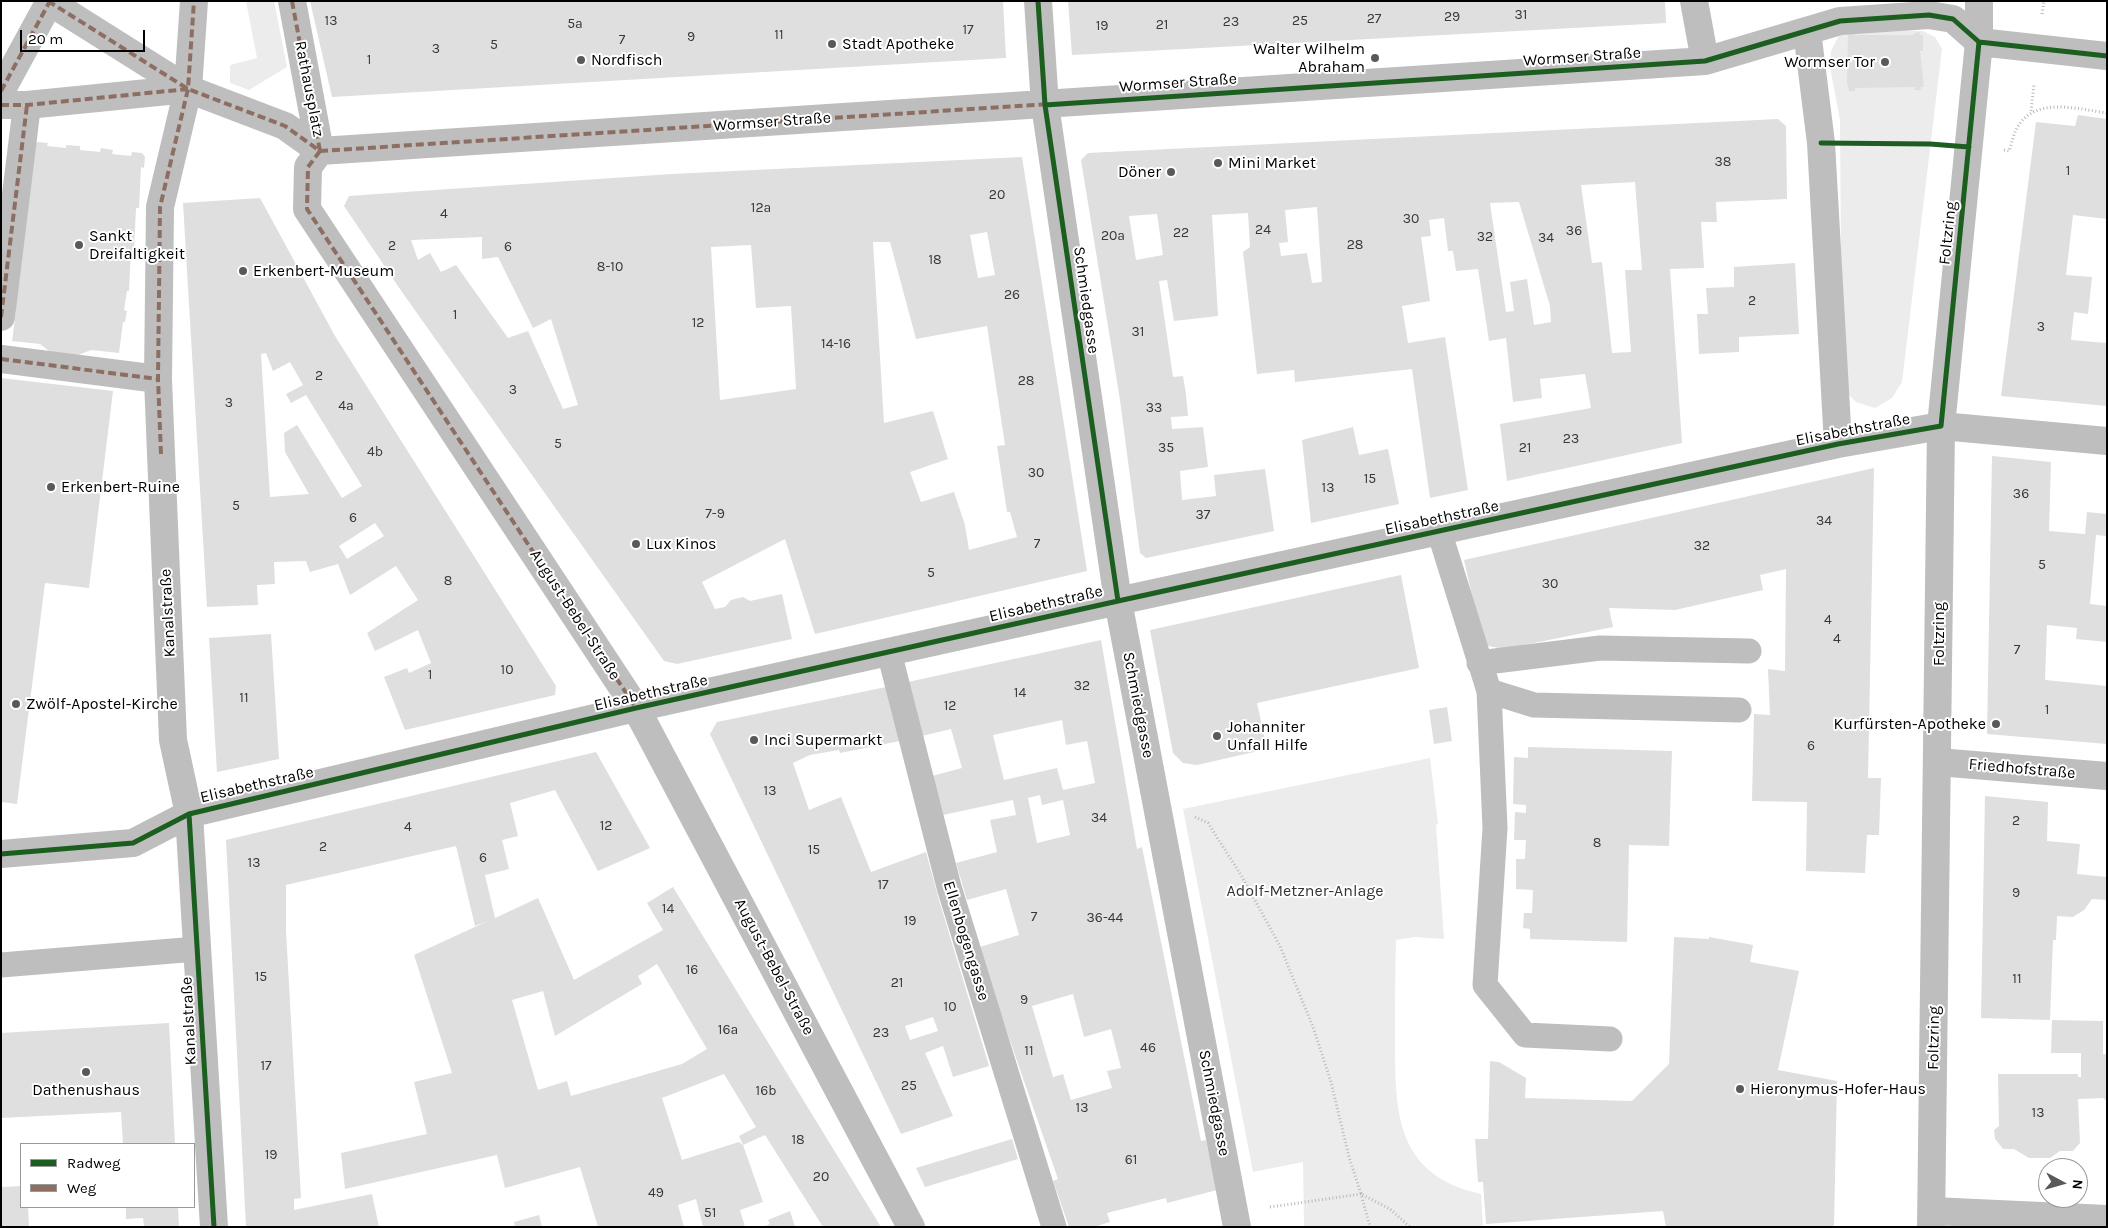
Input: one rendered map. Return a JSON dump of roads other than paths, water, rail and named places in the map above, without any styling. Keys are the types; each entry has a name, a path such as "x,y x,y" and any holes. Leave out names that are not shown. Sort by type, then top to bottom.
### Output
{"street":[{"name":"Rathausplatz","path":"1,91 49,1 188,89 284,126 320,151"},
{"path":"188,89 194,1"},
{"name":"Rathausplatz","path":"292,1 320,151"},
{"name":"Schmiedgasse","path":"1038,1 1045,105 1118,600 1236,1220"},
{"path":"1694,1 1705,61"},
{"name":"Foltzring","path":"1932,1219 1941,426 1979,42 1979,1"},
{"name":"Wormser Straße","path":"320,151 1705,61 1840,21 1929,15 1953,19 1979,42"},
{"path":"1807,31 1822,143 1838,444"},
{"path":"1979,42 2107,56"},
{"name":"Rathausplatz","path":"1,318 14,105 188,89"},
{"name":"Kanalstraße","path":"188,89 160,207 158,379 173,740 189,814 214,1227"},
{"name":"August-Bebel-Straße","path":"320,151 308,167 306,209 636,708 911,1227"},
{"path":"6,360 158,379"},
{"name":"Elisabethstraße","path":"1,854 132,842 189,814 636,708 1118,600 1838,444 1941,426 2107,440"},
{"name":"Friedhofstraße","path":"1938,762 2107,776"},
{"path":"1932,1219 2107,1218"}],"lane":[{"path":"1439,531 1489,691 1495,828 1484,985 1525,1035 1610,1039"},
{"path":"1479,663 1600,648 1749,650"},
{"name":"Ellenbogengasse","path":"889,652 949,887 1054,1227"},
{"path":"1489,691 1534,705 1740,710"},
{"path":"1,965 197,949"}],"place":[{"name":"Stadt Apotheke","path":"832,44"},
{"name":"Walter Wilhelm Abraham","path":"1375,58"},
{"name":"Nordfisch","path":"581,60"},
{"name":"Wormser Tor","path":"1885,62"},
{"name":"Mini Market","path":"1218,163"},
{"name":"Döner","path":"1171,172"},
{"name":"Sankt Dreifaltigkeit","path":"79,245"},
{"name":"Erkenbert-Museum","path":"243,271"},
{"name":"Erkenbert-Ruine","path":"51,487"},
{"name":"Lux Kinos","path":"636,544"},
{"name":"Zwölf-Apostel-Kirche","path":"16,704"},
{"name":"Kurfürsten-Apotheke","path":"1996,724"},
{"name":"Johanniter Unfall Hilfe","path":"1217,736"},
{"name":"Inci Supermarkt","path":"754,740"},
{"name":"Dathenushaus","path":"86,1072"},
{"name":"Hieronymus-Hofer-Haus","path":"1740,1089"}],"park label":[{"name":"Adolf-Metzner-Anlage","path":"1305,891"}]}
